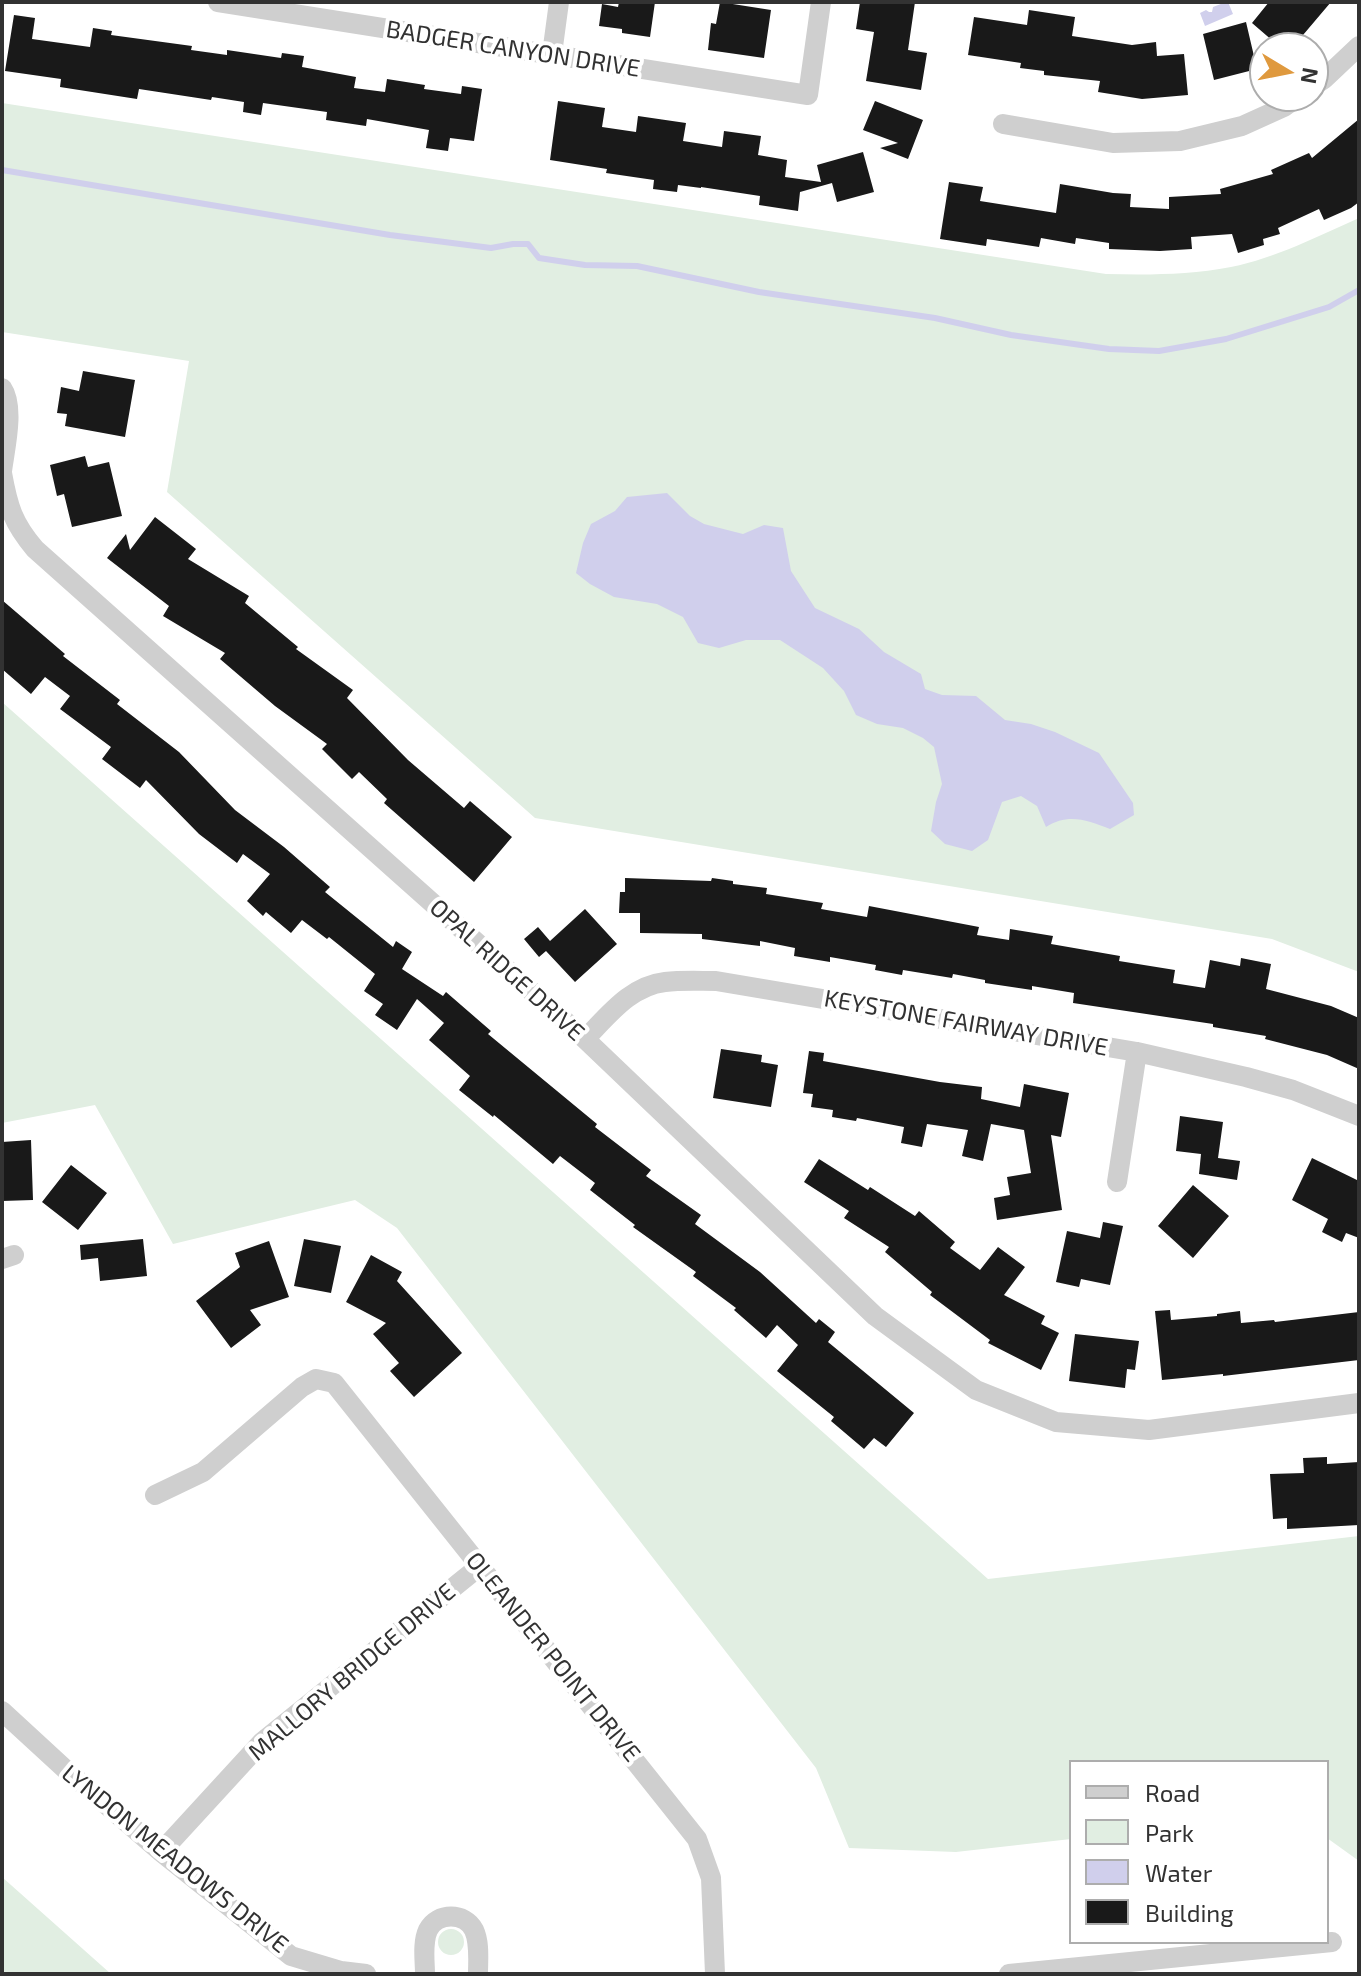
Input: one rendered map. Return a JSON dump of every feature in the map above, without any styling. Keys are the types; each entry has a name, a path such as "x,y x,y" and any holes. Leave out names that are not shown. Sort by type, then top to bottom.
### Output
{"street":[{"name":"BADGER CANYON DRIVE","path":"218,2 808,95 821,2"},
{"path":"552,54 559,2"},
{"path":"1329,74 1359,46"},
{"path":"1003,124 1113,143 1180,141 1242,126 1273,112"},
{"name":"OPAL RIDGE DRIVE","path":"2,388 9,411 2,472 7,502 20,531 35,549 585,1039 875,1316 976,1390 1056,1422 1149,1430 1359,1403"},
{"name":"KEYSTONE FAIRWAY DRIVE","path":"585,1039 618,1005 638,990 662,982 716,981 1137,1052 1293,1090 1359,1116"},
{"path":"1117,1182 1137,1052"},
{"name":"OLEANDER POINT DRIVE","path":"155,1495 203,1472 302,1387 316,1379 334,1383 697,1839 711,1878 715,1974"},
{"name":"MALLORY BRIDGE DRIVE","path":"161,1852 262,1742 480,1566"},
{"name":"LYNDON MEADOWS DRIVE","path":"2,1711 161,1852 291,1956 341,1971 366,1974"},
{"path":"425,1974 428,1930 439,1919 448,1916 464,1920 475,1932 478,1974"},
{"path":"1009,1974 1312,1944"}],"green space":[{"path":"2,103 1106,274 1168,274 1231,267 1280,252 1359,218 1359,972 1272,939 535,818 167,492 189,361 2,332"},
{"path":"2,702 988,1579 1359,1536 1359,1861 1329,1839 1329,1760 1069,1760 1069,1839 956,1852 849,1848 816,1768 397,1228 355,1200 173,1244 95,1105 2,1123"},
{"path":"2,1877 111,1974 2,1974"},
{"path":"451,1929 460,1933 464,1942 460,1951 451,1955 442,1951 438,1942 442,1933"}],"water":[{"path":"1226,2 1233,14 1205,26 1200,13 1206,10 1212,12 1213,7"},
{"path":"667,493 690,516 704,524 743,534 764,525 783,528 791,571 815,608 859,629 884,652 921,674 925,689 942,695 976,696 1005,720 1055,732 1099,753 1133,803 1134,815 1110,829 1070,819 1046,827 1037,806 1021,796 1002,802 988,840 972,851 945,844 931,831 942,784 934,747 923,738 903,728 877,724 856,715 844,691 823,668 780,640 746,640 719,648 698,643 683,617 657,604 614,597 576,573 591,524 615,511 627,497"}],"building":[{"path":"619,2 655,2 650,37 599,26 602,4 618,7"},
{"path":"720,2 771,10 764,58 708,50 711,23 716,24"},
{"path":"860,2 915,2 908,50 927,53 921,90 866,81 874,32 856,29"},
{"path":"1269,2 1331,2 1306,32 1262,32 1252,23"},
{"path":"1029,10 1075,17 1072,36 1132,45 1156,42 1157,56 1184,54 1188,95 1142,99 1098,92 1100,81 1044,75 1044,71 1020,68 1021,63 968,55 974,17 1027,25"},
{"path":"14,15 35,18 32,39 90,47 93,28 112,31 111,35 192,46 191,50 227,55 227,50 281,58 282,53 304,56 302,67 356,77 354,88 385,92 387,79 425,85 424,89 461,94 462,86 482,89 474,141 450,138 448,151 426,148 429,130 367,119 366,126 326,120 327,112 263,103 261,115 243,112 244,102 212,97 211,100 139,89 137,99 60,87 61,79 5,71"},
{"path":"1246,22 1249,71 1214,80 1203,34"},
{"path":"558,101 605,108 602,127 636,132 638,116 686,123 683,141 722,147 724,131 761,136 758,155 787,160 785,177 821,182 817,165 863,152 874,192 837,202 832,183 800,192 798,211 759,205 760,196 701,187 678,185 677,192 653,189 654,180 550,160"},
{"path":"875,101 923,120 908,159 880,148 898,143 863,130"},
{"path":"1359,119 1359,202 1324,220 1319,209 1278,228 1280,234 1263,239 1264,245 1238,253 1232,234 1191,237 1192,249 1160,251 1109,249 1109,243 1076,238 1075,244 1041,238 1039,247 987,239 986,246 940,239 949,182 983,187 980,201 1056,213 1060,184 1131,194 1130,207 1169,209 1169,197 1221,194 1220,189 1273,174 1271,170 1309,153 1312,158"},
{"path":"83,371 135,380 125,437 65,426 67,414 57,413 61,387 79,391"},
{"path":"85,456 88,467 109,462 122,516 72,527 64,494 57,496 50,465"},
{"path":"155,517 196,549 188,559 249,596 245,603 298,647 296,649 353,690 347,698 408,760 464,808 470,801 512,837 474,882 384,803 387,799 359,772 352,779 322,749 327,744 275,706 220,659 225,653 163,616 169,606 107,558 126,534 130,550"},
{"path":"2,600 65,654 63,656 120,700 117,704 179,752 235,810 330,887 325,892 393,947 396,941 412,952 402,969 443,996 446,992 491,1031 488,1034 597,1124 595,1127 651,1170 646,1176 701,1215 695,1224 760,1272 816,1323 819,1319 835,1332 828,1342 914,1413 886,1447 874,1438 864,1449 831,1421 834,1417 777,1371 798,1345 777,1325 766,1338 734,1310 736,1308 693,1276 696,1272 633,1227 635,1225 590,1190 595,1183 560,1156 553,1164 459,1090 470,1076 429,1040 444,1023 417,999 397,1030 375,1015 383,1004 364,991 375,974 302,920 291,933 266,912 263,916 247,901 270,874 243,854 237,863 199,834 146,780 140,788 102,759 111,747 60,709 70,696 45,677 31,694 2,669"},
{"path":"625,878 711,881 712,878 767,888 766,894 823,903 821,909 867,917 869,906 979,927 977,935 1009,940 1010,929 1053,936 1051,944 1120,956 1119,961 1175,970 1173,983 1205,988 1210,960 1240,966 1241,958 1271,964 1266,989 1331,1006 1359,1018 1359,1069 1327,1055 1265,1039 1266,1036 1213,1027 1213,1024 1073,1003 1074,993 985,983 985,980 953,974 952,978 903,970 902,975 875,970 876,965 830,957 830,962 794,956 795,948 760,941 760,946 702,939 702,934 640,933 640,913 619,913 620,892 625,892"},
{"path":"585,909 617,944 575,982 546,951 539,957 524,939 538,927 550,941"},
{"path":"721,1049 762,1055 761,1062 778,1065 771,1107 713,1098"},
{"path":"809,1051 824,1053 823,1061 982,1087 981,1099 1020,1107 1024,1084 1069,1093 1061,1137 1051,1135 1062,1210 997,1220 994,1198 1010,1195 1007,1177 1031,1173 1024,1130 991,1124 983,1161 962,1156 968,1130 927,1124 922,1147 901,1143 904,1127 857,1118 856,1121 832,1117 833,1110 811,1107 813,1094 803,1093"},
{"path":"1180,1116 1223,1122 1218,1158 1240,1161 1237,1180 1199,1174 1201,1154 1176,1151"},
{"path":"31,1140 33,1200 2,1201 2,1142"},
{"path":"1312,1158 1359,1181 1359,1238 1346,1233 1342,1242 1322,1232 1328,1219 1292,1200"},
{"path":"819,1159 915,1216 919,1211 955,1242 950,1248 980,1270 998,1247 1025,1267 1004,1295 1045,1316 1041,1324 1059,1333 1041,1370 988,1343 990,1340 930,1295 932,1292 885,1252 889,1247 844,1218 849,1211 804,1182"},
{"path":"71,1165 107,1193 78,1230 42,1202"},
{"path":"1193,1185 1229,1216 1193,1258 1158,1226"},
{"path":"1103,1222 1123,1226 1110,1285 1081,1279 1079,1287 1056,1282 1067,1231 1100,1238"},
{"path":"143,1239 147,1276 100,1281 98,1258 81,1260 80,1245"},
{"path":"304,1239 341,1246 331,1293 294,1286"},
{"path":"269,1241 289,1297 250,1310 261,1325 231,1348 196,1301 240,1267 235,1253"},
{"path":"371,1255 402,1272 397,1281 462,1353 414,1397 390,1371 399,1363 373,1334 386,1323 346,1302"},
{"path":"1170,1310 1171,1320 1240,1311 1241,1323 1359,1312 1359,1360 1162,1380 1155,1311"},
{"path":"1075,1334 1139,1341 1135,1370 1127,1369 1125,1388 1069,1381"},
{"path":"1327,1457 1327,1464 1359,1462 1359,1525 1287,1529 1287,1518 1273,1519 1270,1474 1304,1473 1303,1458"}],"waterway":[{"path":"2,170 390,235 491,248 528,244 539,258 585,265 637,266 759,292 935,318 1011,335 1109,349 1159,351 1226,339 1329,307 1359,290"}]}
